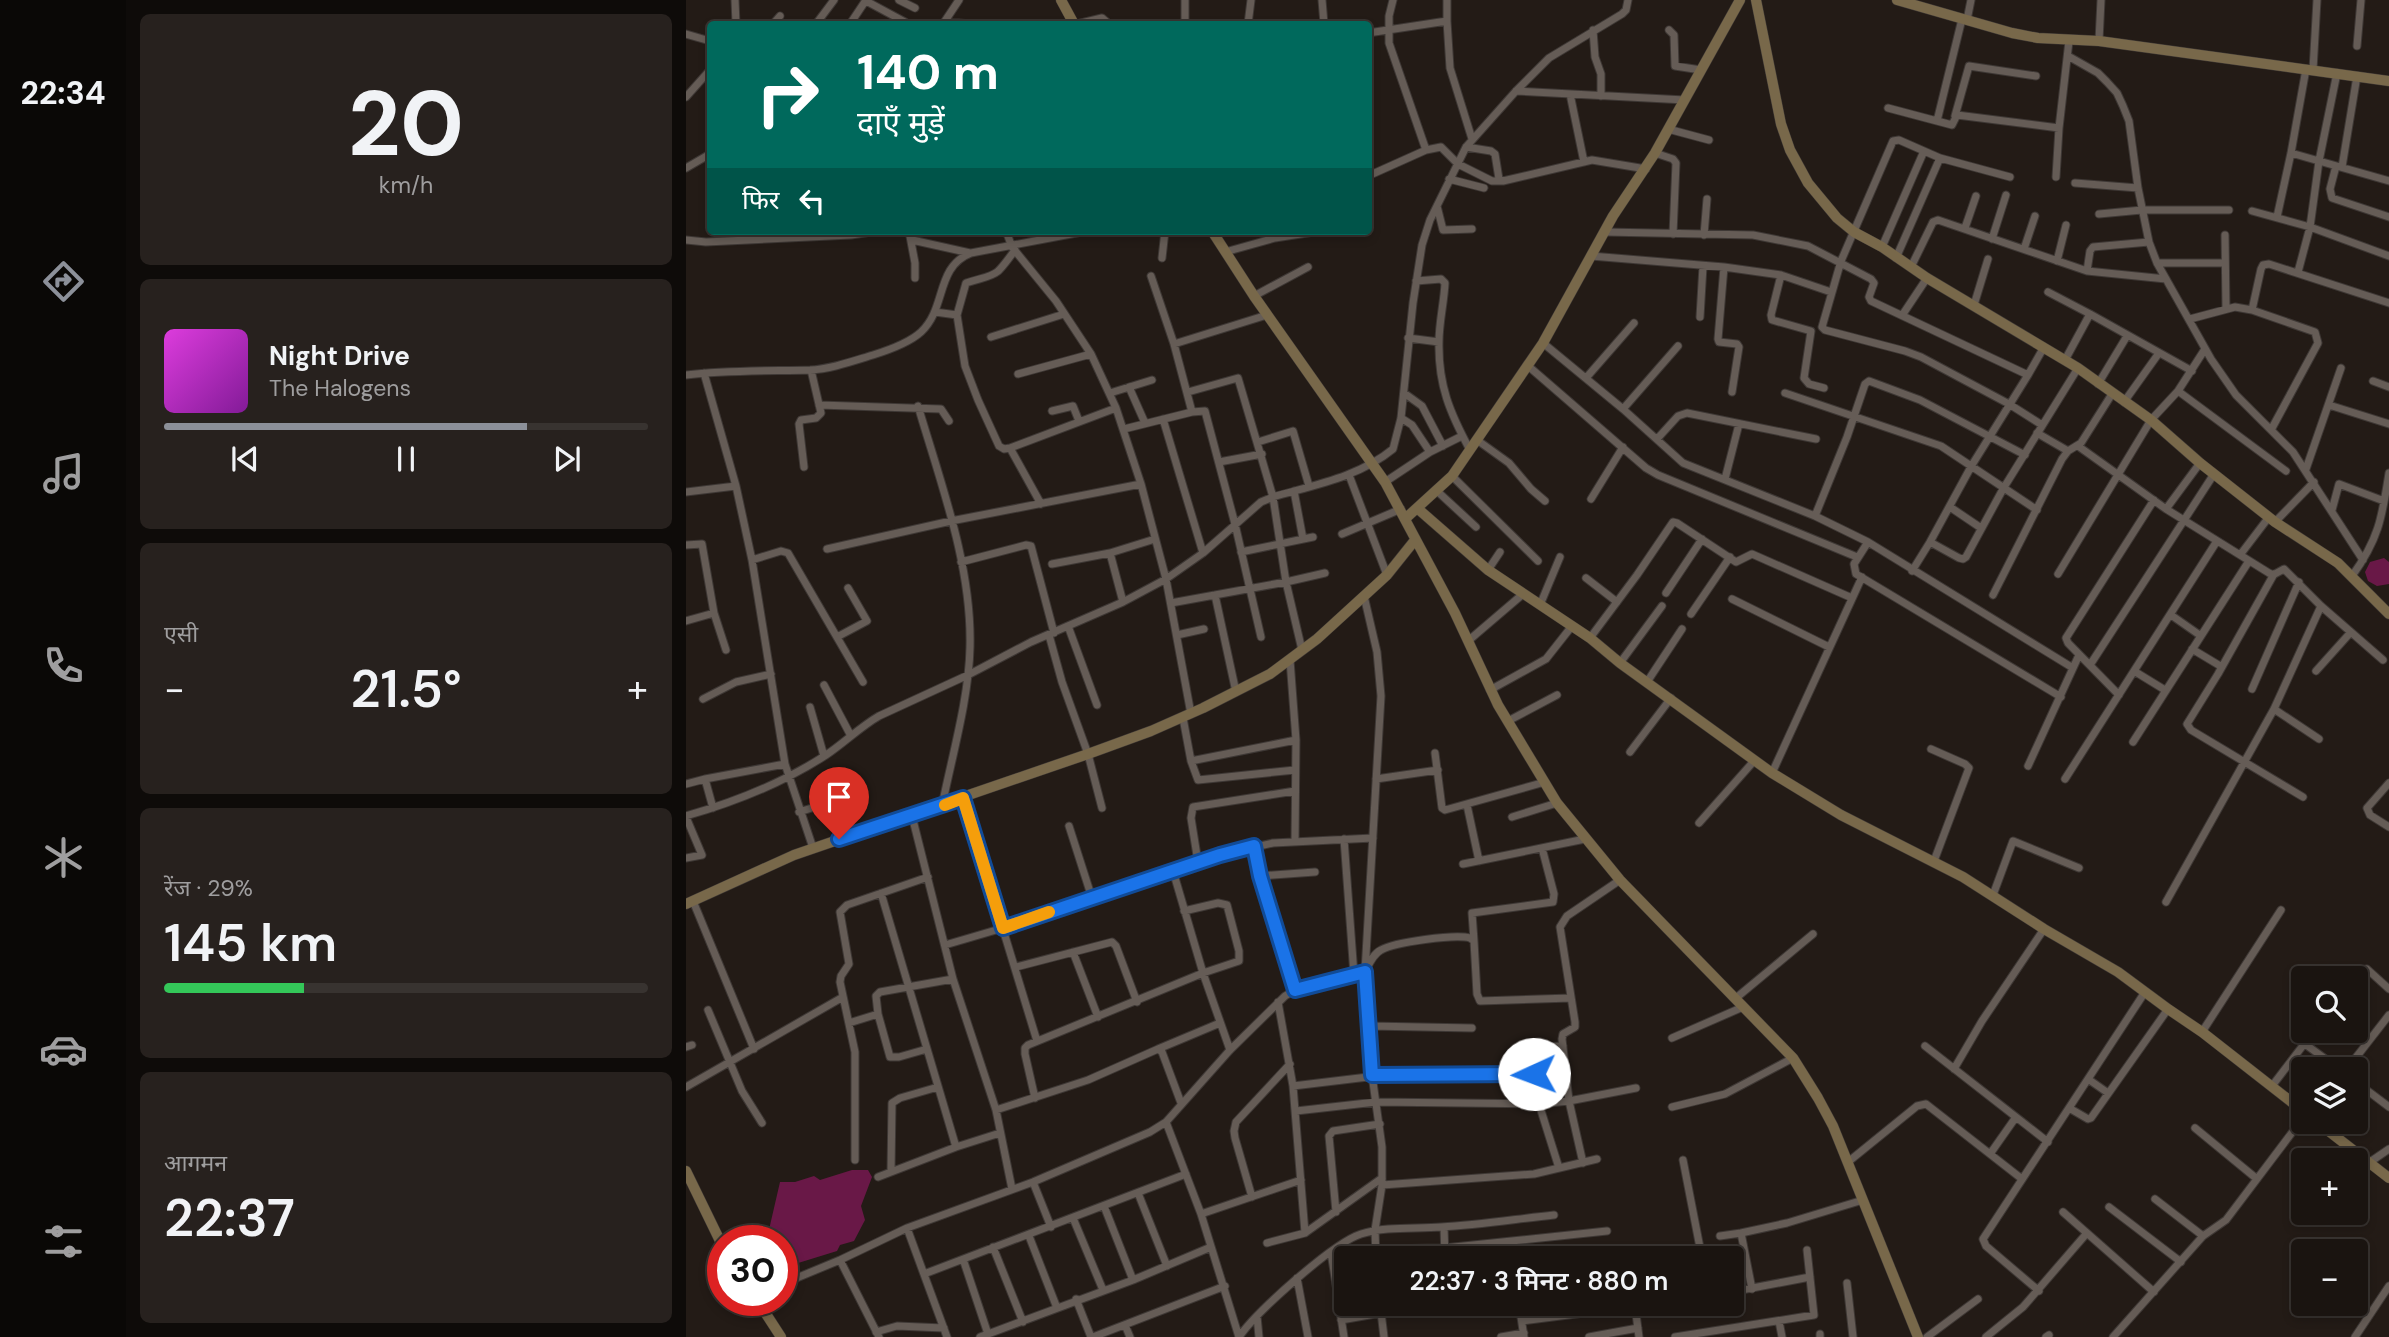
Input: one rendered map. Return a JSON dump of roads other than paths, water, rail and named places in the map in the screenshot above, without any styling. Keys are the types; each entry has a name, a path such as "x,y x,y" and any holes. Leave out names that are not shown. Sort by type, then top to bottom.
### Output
{"street":[{"path":"735,0 736,21"},
{"path":"818,21 834,0"},
{"path":"852,21 866,0 903,21"},
{"path":"900,0 915,8"},
{"path":"945,21 959,0"},
{"path":"1061,0 1073,21"},
{"path":"1185,0 1185,21"},
{"path":"1248,21 1251,0"},
{"path":"1322,0 1324,21"},
{"path":"1393,0 1388,30 1389,43 1393,61 1426,150"},
{"path":"1447,0 1450,68 1472,139"},
{"path":"686,858 702,855 686,816 789,777 824,756 879,716 1123,602 1166,579 1203,553 1261,502 1349,475 1393,449 1401,418 1408,338 1426,231 1466,147 1516,90 1549,58 1622,14 1626,10 1628,0"},
{"path":"1342,534 1417,508 1452,476 1543,343 1625,197 1656,153 1740,0"},
{"path":"1756,0 1781,124 1790,150 1822,202 1854,232 2078,368 2124,401 2272,519 2338,563 2389,614"},
{"path":"1897,0 2012,33 2069,41 2099,41 2389,81"},
{"path":"1937,121 1971,0"},
{"path":"2099,41 2101,0"},
{"path":"2277,217 2309,70 2317,0"},
{"path":"2357,46 2361,0"},
{"path":"776,21 780,16"},
{"path":"1088,21 1102,18 1106,21"},
{"path":"1372,32 1447,21"},
{"path":"1593,30 1595,57 1601,74 1601,96"},
{"path":"1669,30 1674,35 1675,66 1701,70"},
{"path":"686,34 707,40"},
{"path":"2056,177 2069,41"},
{"path":"2068,56 2098,73 2116,93 2129,121 2148,242 2205,349 2235,395 2306,469 2364,559"},
{"path":"1888,108 1953,125 1969,66 2036,76"},
{"path":"686,97 707,73"},
{"path":"2298,272 2310,227 2319,161 2337,73"},
{"path":"2357,76 2339,167 2330,189 2332,198 2389,217"},
{"path":"1516,90 1685,100"},
{"path":"1570,94 1584,162"},
{"path":"1955,116 2059,128"},
{"path":"1668,129 1709,140"},
{"path":"2010,177 1940,158 1893,141 1841,261 1822,323 1824,329 1905,351 2009,404 2042,425"},
{"path":"1372,174 1426,150 1441,147 1458,164 1492,181 1584,162 1602,161 1646,169"},
{"path":"1466,147 1495,154 1501,181"},
{"path":"1882,247 1924,151"},
{"path":"1656,153 1675,160 1676,163 1673,234"},
{"path":"2291,153 2389,181"},
{"path":"686,168 707,155"},
{"path":"1896,258 1940,158"},
{"path":"1450,179 1484,188"},
{"path":"2075,183 2138,188"},
{"path":"1992,239 2006,195"},
{"path":"1965,228 1976,197"},
{"path":"1704,235 1707,199"},
{"path":"1437,206 1443,230 1472,229"},
{"path":"2099,214 2142,210 2228,210"},
{"path":"2252,211 2310,227 2389,256"},
{"path":"2024,250 2035,216"},
{"path":"1911,267 1934,221 1938,220 2087,271 2166,279"},
{"path":"2057,261 2066,225"},
{"path":"1605,232 1753,235 1799,243 1841,261 1873,281 1869,297 1871,301 2028,375"},
{"path":"686,240 706,242 851,235"},
{"path":"910,235 915,278"},
{"path":"1008,235 1013,248 1091,354 1124,429 1166,579 1177,635 1191,761 1198,780 1295,770"},
{"path":"686,375 811,370 840,365 886,351 920,333 931,320 952,266 958,258 971,253 1013,248 1070,235"},
{"path":"1161,258 1164,235"},
{"path":"1214,235 1267,315 1385,482 1468,641 1490,690 1557,803 1620,880 1793,1058 1818,1098 1848,1162 1918,1337"},
{"path":"1225,252 1294,235"},
{"path":"2225,235 2226,308"},
{"path":"912,240 971,253"},
{"path":"2087,271 2093,247 2148,242"},
{"path":"1013,248 999,272 992,277 966,283 957,315 965,366 999,446 1010,448 1116,408"},
{"path":"1591,256 1724,267 1781,275 1831,292"},
{"path":"1974,305 1989,259"},
{"path":"2157,263 2225,263"},
{"path":"2252,310 2260,269 2269,264 2389,303"},
{"path":"1700,317 1703,266"},
{"path":"1254,296 1308,267"},
{"path":"1724,267 1717,339 1719,342 1739,345 1732,392"},
{"path":"1781,275 1772,320 1811,331 1804,378 1806,382 1824,388"},
{"path":"1151,276 1174,344 1192,412"},
{"path":"1903,314 1927,278"},
{"path":"1416,281 1441,279 1445,283 1439,342 1445,400 1470,450"},
{"path":"2048,292 2192,371"},
{"path":"2190,319 2235,307 2252,310 2315,332 2319,339 2311,359 2271,430"},
{"path":"934,312 957,315"},
{"path":"991,338 1064,314"},
{"path":"2065,360 2090,314"},
{"path":"1174,344 1267,315"},
{"path":"1586,378 1634,323"},
{"path":"2098,384 2127,336"},
{"path":"1408,338 1439,342"},
{"path":"1543,343 1683,463 1815,516 1868,542 2073,668"},
{"path":"1623,409 1678,346"},
{"path":"1912,571 1972,465 2044,347"},
{"path":"2058,573 2151,421 2178,391 2205,349"},
{"path":"2124,401 2159,353"},
{"path":"1018,374 1091,354"},
{"path":"1527,365 1646,468 1667,480 1857,558"},
{"path":"1930,542 1963,559 1966,557 2003,489 2078,368"},
{"path":"2306,469 2341,368"},
{"path":"804,467 799,424 805,418 820,416 811,370"},
{"path":"704,373 736,486 752,560 785,764 813,848"},
{"path":"1188,392 1238,378 1273,497 1286,582 1302,650"},
{"path":"1110,393 1152,380"},
{"path":"1815,516 1865,384 1872,381 1920,400 2025,454"},
{"path":"2373,381 2389,387"},
{"path":"1129,387 1145,423"},
{"path":"2178,391 2286,471"},
{"path":"1404,393 1422,406 1443,446"},
{"path":"1785,393 1941,446 2037,510"},
{"path":"1993,595 2068,451 2078,446 2112,394"},
{"path":"819,405 918,406 941,409 948,421"},
{"path":"2329,405 2389,424"},
{"path":"918,406 961,562 970,627 968,675 942,806"},
{"path":"1052,411 1073,406 1079,421"},
{"path":"1124,429 1205,411 1261,637"},
{"path":"1657,439 1682,414 1694,414 1816,439"},
{"path":"1401,418 1412,425 1430,452"},
{"path":"1163,419 1203,553"},
{"path":"1725,479 1739,424"},
{"path":"1258,442 1293,431 1309,486"},
{"path":"2037,433 2068,451"},
{"path":"1385,482 1430,452 1462,436"},
{"path":"1477,440 1509,463 1545,501"},
{"path":"2078,446 2166,509 2274,574"},
{"path":"1591,499 1623,447"},
{"path":"1010,448 1041,504"},
{"path":"1219,462 1262,454"},
{"path":"2166,509 2200,463"},
{"path":"2352,576 2364,559 2380,524 2389,473"},
{"path":"2090,665 2214,474"},
{"path":"1349,475 1387,575"},
{"path":"1452,476 1538,561"},
{"path":"2240,555 2272,519 2314,482"},
{"path":"827,549 951,521 1141,484"},
{"path":"2332,510 2339,484 2384,501"},
{"path":"686,492 736,486"},
{"path":"1294,491 1303,539"},
{"path":"1437,491 1476,527"},
{"path":"2119,695 2066,640 2154,500"},
{"path":"1950,507 1981,528"},
{"path":"1417,508 1488,570 1590,638 1754,761 1841,815 1934,861 1993,895 2044,929 2118,972 2203,1032 2291,1101"},
{"path":"1590,638 1671,524 1677,523 1736,562 1752,554 1852,598"},
{"path":"2380,524 2389,528"},
{"path":"1241,552 1313,537"},
{"path":"1052,564 1110,553 1155,539"},
{"path":"1666,593 1702,539"},
{"path":"754,1049 688,901 813,848 1088,754 1187,716 1236,692 1270,674 1302,650 1387,575 1415,540"},
{"path":"2065,779 2217,541"},
{"path":"1868,542 1857,558 1854,570 1862,577 2061,697"},
{"path":"686,545 702,544 714,613 726,650"},
{"path":"961,562 1031,546 1062,682 1088,754 1102,808"},
{"path":"752,560 780,551 788,553 863,682"},
{"path":"1488,570 1500,552"},
{"path":"1110,553 1123,602"},
{"path":"1540,605 1560,557"},
{"path":"1691,614 1730,557"},
{"path":"2133,742 2249,561"},
{"path":"2303,797 2188,728 2187,724 2274,574 2284,569 2321,606 2383,660"},
{"path":"1171,603 1249,590 1325,573"},
{"path":"1772,773 1862,577"},
{"path":"1586,578 1617,603"},
{"path":"2252,689 2299,582"},
{"path":"837,637 867,621 848,588"},
{"path":"1468,641 1523,594"},
{"path":"1215,595 1236,692"},
{"path":"1364,596 1380,674 1365,972 1372,1075 1380,1124 1382,1182 1375,1246"},
{"path":"1732,599 1829,647"},
{"path":"1620,663 1662,606"},
{"path":"2166,902 2274,709 2321,606"},
{"path":"686,621 714,613"},
{"path":"2171,615 2201,636"},
{"path":"1068,626 1097,705"},
{"path":"1490,690 1546,659 1573,626"},
{"path":"1177,635 1204,629"},
{"path":"1647,682 1682,629"},
{"path":"2316,671 2351,632"},
{"path":"2192,649 2222,667"},
{"path":"2028,766 2080,655"},
{"path":"1290,660 1296,740 1295,841"},
{"path":"2134,671 2165,690"},
{"path":"703,699 736,682 771,674"},
{"path":"824,685 851,736"},
{"path":"1508,721 1557,695"},
{"path":"1630,752 1671,698"},
{"path":"810,707 824,756"},
{"path":"2274,709 2319,739"},
{"path":"1191,761 1296,740"},
{"path":"1931,749 1969,768 1934,861"},
{"path":"1434,753 1442,808 1445,810 1545,782"},
{"path":"1699,823 1754,761"},
{"path":"686,784 785,764"},
{"path":"1376,779 1438,770"},
{"path":"705,779 713,808"},
{"path":"2389,783 2367,808 2370,816 2389,827"},
{"path":"1198,862 1191,818 1193,807 1295,792"},
{"path":"963,798 1037,1041"},
{"path":"799,812 837,800"},
{"path":"1512,817 1557,803"},
{"path":"1468,805 1479,861"},
{"path":"912,816 954,979 996,1110 1012,1189"},
{"path":"1069,826 1092,898"},
{"path":"945,945 1254,846 1295,841 1373,838"},
{"path":"1344,839 1354,975"},
{"path":"1464,864 1585,839"},
{"path":"1993,895 2013,841 2079,868"},
{"path":"1254,846 1260,876 1295,990"},
{"path":"1542,848 1554,894 1553,902 1472,912 1477,995 1480,1001 1571,998"},
{"path":"1172,871 1230,1050"},
{"path":"1260,876 1315,872"},
{"path":"855,1160 856,1068 840,978 849,964 841,912 847,905 928,877"},
{"path":"1583,1163 1569,1101 1563,1046 1563,1034 1575,1027 1560,934 1562,921 1620,880"},
{"path":"881,893 956,1147"},
{"path":"1035,1098 1024,1051 1028,1045 1203,973 1239,961 1229,909 1223,903 1184,911"},
{"path":"2203,1032 2281,910"},
{"path":"1954,1069 1982,1021 2044,929"},
{"path":"1736,998 1813,934"},
{"path":"798,1277 907,1228 1034,1182 1136,1139 1166,1122 1230,1050 1278,1002 1295,990 1365,972 1374,955 1392,946 1464,936 1474,941"},
{"path":"1016,967 1109,943 1115,944 1137,1002"},
{"path":"1073,952 1098,1017"},
{"path":"2368,970 2389,989"},
{"path":"927,1049 890,1057 878,1014 877,993 954,979"},
{"path":"2039,1290 1984,1242 1985,1234 2145,992"},
{"path":"686,1087 843,997"},
{"path":"1278,1002 1296,1111 1305,1233"},
{"path":"1672,1038 1743,1007"},
{"path":"2069,1108 2090,1119 2168,1009"},
{"path":"708,1010 742,1091 762,1123"},
{"path":"849,1023 878,1014"},
{"path":"2356,1057 2389,1015"},
{"path":"996,1110 1088,1080 1220,1023"},
{"path":"1370,1026 1472,1028"},
{"path":"2272,1086 2305,1044 2323,1057"},
{"path":"1559,1168 1539,1104 1534,1074 1534,1050 1540,1047 1563,1046"},
{"path":"1925,1046 2048,1142"},
{"path":"1158,1049 1162,1052 1181,1103"},
{"path":"1672,1107 1725,1094 1793,1058"},
{"path":"1252,1197 1235,1138 1236,1122 1290,1064"},
{"path":"1293,1086 1372,1075 1534,1074"},
{"path":"2088,1079 2108,1093"},
{"path":"891,1171 892,1103 938,1087"},
{"path":"1296,1111 1376,1102 1539,1104 1636,1088"},
{"path":"2368,1091 2389,1107"},
{"path":"1848,1162 1917,1107 1926,1104 2022,1179"},
{"path":"1990,1154 2016,1117"},
{"path":"1166,1122 1201,1214 1239,1337"},
{"path":"1336,1212 1329,1136 1333,1131 1380,1124"},
{"path":"2194,1128 2257,1179"},
{"path":"878,1177 1000,1133"},
{"path":"2113,1337 2203,1236 2227,1220 2291,1134"},
{"path":"2333,1134 2389,1178"},
{"path":"2370,1162 2389,1149"},
{"path":"1267,1243 1305,1233 1382,1182 1522,1176 1597,1159"},
{"path":"1683,1160 1700,1246"},
{"path":"686,1171 712,1225"},
{"path":"924,1274 1186,1174"},
{"path":"1201,1214 1301,1180"},
{"path":"1034,1182 1051,1227"},
{"path":"1138,1193 1167,1266"},
{"path":"2155,1199 2203,1236"},
{"path":"1720,1236 1787,1223 1863,1200"},
{"path":"1104,1206 1133,1280"},
{"path":"2109,1207 2182,1262"},
{"path":"2063,1212 2154,1292"},
{"path":"1239,1337 1257,1316 1297,1279 1356,1235 1375,1230 1444,1227 1554,1215"},
{"path":"1073,1218 1103,1290"},
{"path":"1444,1227 1444,1246"},
{"path":"907,1228 947,1337"},
{"path":"1463,1246 1606,1231"},
{"path":"1741,1233 1752,1289"},
{"path":"1986,1337 2023,1307 2087,1233"},
{"path":"1028,1236 1057,1307"},
{"path":"993,1247 1023,1322"},
{"path":"963,1259 984,1336 1076,1299 1133,1280 1211,1247"},
{"path":"1675,1337 1709,1334 1814,1315 1807,1250"},
{"path":"1331,1252 1344,1337"},
{"path":"840,1260 877,1332 897,1326 944,1328"},
{"path":"1744,1291 1811,1278"},
{"path":"1297,1279 1307,1337"},
{"path":"1847,1283 1853,1337"},
{"path":"1076,1299 1092,1337 1224,1286"},
{"path":"2355,1337 2389,1286"},
{"path":"1927,1337 1978,1299"},
{"path":"767,1316 781,1337"},
{"path":"1257,1316 1259,1337"},
{"path":"1341,1320 1364,1316"},
{"path":"1381,1316 1384,1337"},
{"path":"1501,1337 1524,1335 1521,1316"},
{"path":"1522,1321 1560,1316"},
{"path":"1636,1316 1639,1337"},
{"path":"1779,1321 1782,1337"},
{"path":"1125,1325 1130,1337"},
{"path":"1749,1326 1750,1337"},
{"path":"1589,1337 1638,1328"}]}
